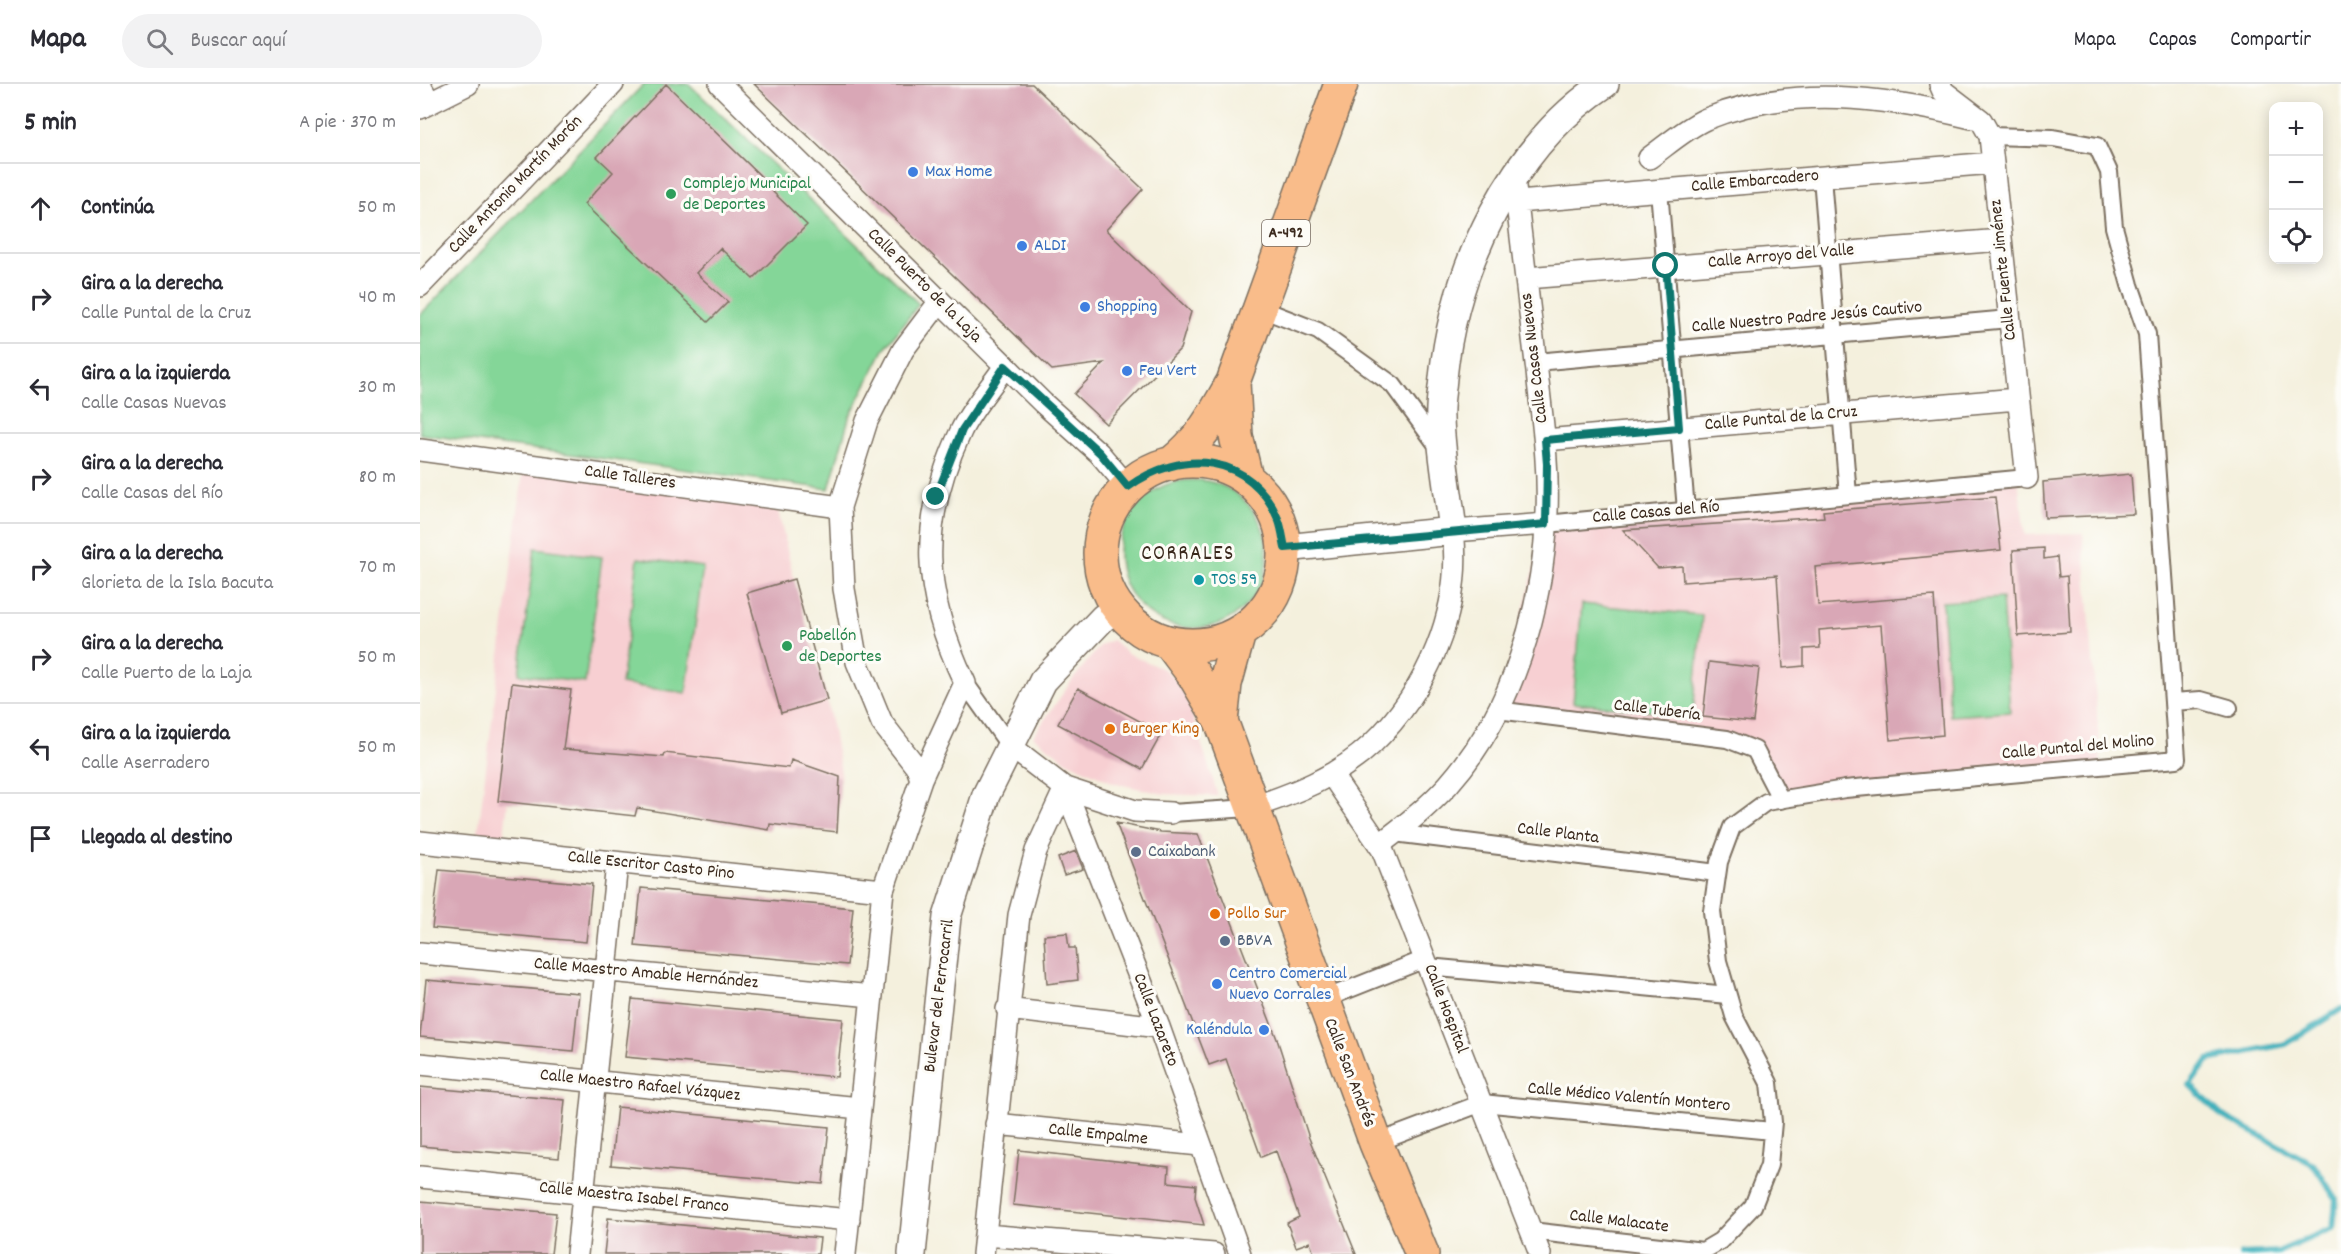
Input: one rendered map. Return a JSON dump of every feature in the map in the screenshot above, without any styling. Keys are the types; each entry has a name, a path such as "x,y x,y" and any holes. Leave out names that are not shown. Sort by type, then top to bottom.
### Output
{"main road":[{"name":"A-492","path":"1171,464 1195,444 1209,425 1233,382 1341,84"},
{"name":"A-492","path":"1233,382 1236,436 1246,478"},
{"name":"A-492","path":"1197,461 1223,466 1246,478 1266,497 1279,521 1285,548 1283,573 1274,597 1259,618 1239,633 1217,642 1194,646 1170,643 1148,634 1129,620 1118,608 1102,573 1100,542 1110,512 1128,487 1148,472 1171,464 1197,461"},
{"name":"Calle San Andrés","path":"1221,721 1225,684 1239,633"},
{"name":"Calle San Andrés","path":"1170,643 1194,675 1221,721 1250,808 1322,1000 1376,1143 1422,1254"}],"street":[{"path":"423,99 468,84"},
{"name":"Calle Antonio Martín Morón","path":"420,286 612,84"},
{"name":"Calle Puerto de la Laja","path":"720,84 1005,366 1100,453 1128,487"},
{"path":"1005,366 962,430 936,497 930,543 934,600 948,648 965,683 1009,745 1065,788 1135,811 1171,813 1250,808 1293,794 1331,774 1371,745 1412,698 1432,658 1451,600 1455,552 1440,417 1446,355 1455,308 1475,248 1516,190 1548,134 1605,84"},
{"path":"1940,84 1943,91 1985,128"},
{"path":"1649,158 1705,120 1766,98 1820,95 1866,96 1985,128"},
{"name":"Calle Fuente Jiménez","path":"1985,128 1993,163 2027,478"},
{"name":"Calle Puntal del Molino","path":"1701,1252 1720,1241 1753,1206 1769,1165 1772,1131 1769,1083 1734,1016 1718,961 1712,911 1717,873 1732,827 1766,802 1845,789 2177,759 2147,334 2130,285 2114,227 2109,172 2097,146 1985,128"},
{"name":"Calle Embarcadero","path":"1516,190 1659,190 1993,163"},
{"path":"1822,177 1848,495"},
{"name":"Calle Casas Nuevas","path":"1387,839 1425,809 1449,783 1475,748 1497,710 1523,648 1541,574 1546,524 1547,464 1516,190"},
{"path":"1659,190 1686,510"},
{"name":"Calle Arroyo del Valle","path":"1526,278 2001,240"},
{"path":"921,778 917,768 882,723 857,662 844,589 840,507 867,421 903,350 940,301"},
{"path":"1259,308 1318,331 1394,385 1444,455"},
{"name":"Calle Nuestro Padre Jesús Cautivo","path":"1536,362 2009,319"},
{"name":"Calle Puntal de la Cruz","path":"1545,440 2018,399"},
{"name":"Calle Talleres","path":"420,450 840,507"},
{"name":"Calle Casas del Río","path":"1285,548 2027,478"},
{"name":"Bulevar del Ferrocarril","path":"912,1254 947,917 986,795 1043,681 1103,618 1118,608"},
{"path":"845,1254 883,890 921,778 965,683"},
{"path":"2173,702 2201,700 2229,708"},
{"name":"Calle Tubería","path":"1497,710 1726,739 1755,750 1780,800"},
{"name":"Calle Hospital","path":"1331,774 1387,839 1427,963 1540,1254"},
{"path":"1065,788 1036,851 1019,915 1007,1009 984,1244 1214,1254"},
{"name":"Calle Lazareto","path":"1065,788 1159,1027 1240,1254"},
{"name":"Calle Planta","path":"1387,839 1717,873"},
{"name":"Calle Escritor Casto Pino","path":"420,842 883,890"},
{"path":"577,1254 617,863"},
{"name":"Calle Maestro Amable Hernández","path":"420,953 872,996"},
{"path":"1322,1000 1427,963 1728,995"},
{"path":"1007,1009 1159,1027"},
{"name":"Calle Maestro Rafael Vázquez","path":"420,1064 860,1108"},
{"path":"1376,1143 1482,1103"},
{"name":"Calle Médico Valentín Montero","path":"1482,1103 1772,1131"},
{"name":"Calle Empalme","path":"996,1124 1200,1145"},
{"name":"Calle Maestra Isabel Franco","path":"420,1177 849,1220"},
{"name":"Calle Malacate","path":"1531,1231 1701,1252"}],"shaded area":[{"path":"524,464 775,498 827,700 841,772 837,832 770,825 769,830 637,808 635,816 508,801 502,850 476,848"},
{"path":"2018,479 2025,535 2083,533 2101,766 1781,800 1755,750 1497,710 1546,524"},
{"name":"Burger King","path":"1112,640 1127,653 1165,670 1179,683 1187,698 1218,796 1164,794 1114,783 1068,762 1033,736 1073,679 1101,645"}],"green space":[{"name":"Complejo Municipal de Deportes","path":"644,84 689,84 919,304 885,348 849,418 829,489 420,434 420,315"},
{"path":"1193,480 1221,485 1246,501 1262,526 1267,554 1262,582 1246,607 1221,623 1193,628 1165,623 1140,607 1124,582 1119,554 1124,526 1140,501 1165,485"},
{"path":"535,548 602,557 585,683 519,674"},
{"path":"638,558 703,567 686,693 621,684"},
{"path":"2002,598 2010,712 1950,716 1942,602"},
{"path":"1582,604 1702,615 1693,715 1573,703"}],"building":[{"path":"666,84 775,190 773,192 807,225 753,279 720,248 696,273 728,302 708,322 584,204 613,172 597,157"},
{"path":"754,84 1032,84 1143,189 1106,230 1191,312 1180,349 1106,424 1074,394 1104,363 1052,370"},
{"path":"2131,474 2134,514 2045,518 2043,482"},
{"path":"1995,497 2001,550 1815,567 1818,605 1934,596 1943,735 1890,740 1881,625 1819,630 1820,648 1804,649 1804,666 1783,668 1777,575 1683,582 1682,566 1658,568 1623,530 1824,517 1823,511"},
{"path":"2044,548 2044,559 2057,557 2059,577 2067,576 2070,632 2018,636 2013,550"},
{"name":"Pabellón de Deportes","path":"794,579 827,700 781,713 747,593"},
{"path":"1709,662 1759,668 1753,722 1703,717"},
{"path":"512,683 571,690 563,749 664,757 665,753 789,768 791,760 840,777 837,832 770,824 769,830 637,808 635,816 498,801"},
{"name":"Burger King","path":"1078,688 1162,733 1142,769 1058,724"},
{"path":"1116,823 1161,832 1198,834 1277,1039 1309,1138 1356,1254 1314,1254 1310,1242 1296,1247 1287,1223 1299,1217 1276,1151 1261,1157 1226,1059 1209,1065"},
{"path":"1076,851 1083,869 1064,875 1058,858"},
{"path":"439,870 592,884 586,942 432,928"},
{"path":"641,888 853,908 847,965 635,946"},
{"path":"1067,933 1069,948 1075,948 1078,980 1047,984 1044,935"},
{"path":"426,980 579,993 573,1051 420,1037"},
{"path":"632,999 843,1019 837,1077 625,1057"},
{"path":"420,1087 565,1100 559,1158 420,1146"},
{"path":"617,1107 829,1127 823,1184 611,1165"},
{"path":"1019,1150 1169,1167 1168,1182 1196,1185 1195,1197 1204,1225 1013,1205"},
{"path":"420,1201 556,1213 551,1254 420,1254"},
{"path":"608,1218 820,1238 818,1254 604,1254"}],"waterway":[{"path":"2241,1254 2278,1252 2333,1228 2336,1199 2313,1164 2221,1115 2190,1085 2208,1060 2286,1044 2341,1009"}],"place":[{"name":"Max Home","path":"913,172"},
{"name":"Complejo Municipal de Deportes","path":"671,194"},
{"name":"ALDI","path":"1022,246"},
{"name":"Shopping","path":"1085,307"},
{"name":"Feu Vert","path":"1127,371"},
{"name":"TOS 59","path":"1199,580"},
{"name":"Pabellón de Deportes","path":"787,646"},
{"name":"Burger King","path":"1110,729"},
{"name":"Caixabank","path":"1136,852"},
{"name":"Pollo Sur","path":"1215,914"},
{"name":"BBVA","path":"1225,941"},
{"name":"Centro Comercial Nuevo Corrales","path":"1217,984"},
{"name":"Kaléndula","path":"1264,1030"}],"district":[{"name":"CORRALES","path":"1188,555"}],"route":[{"path":"936,497 962,430 1005,366 1100,453 1128,487 1148,472 1171,464 1197,461 1223,466 1246,478 1266,497 1279,521 1285,548 1546,524 1545,440 1679,428 1666,266"}]}
